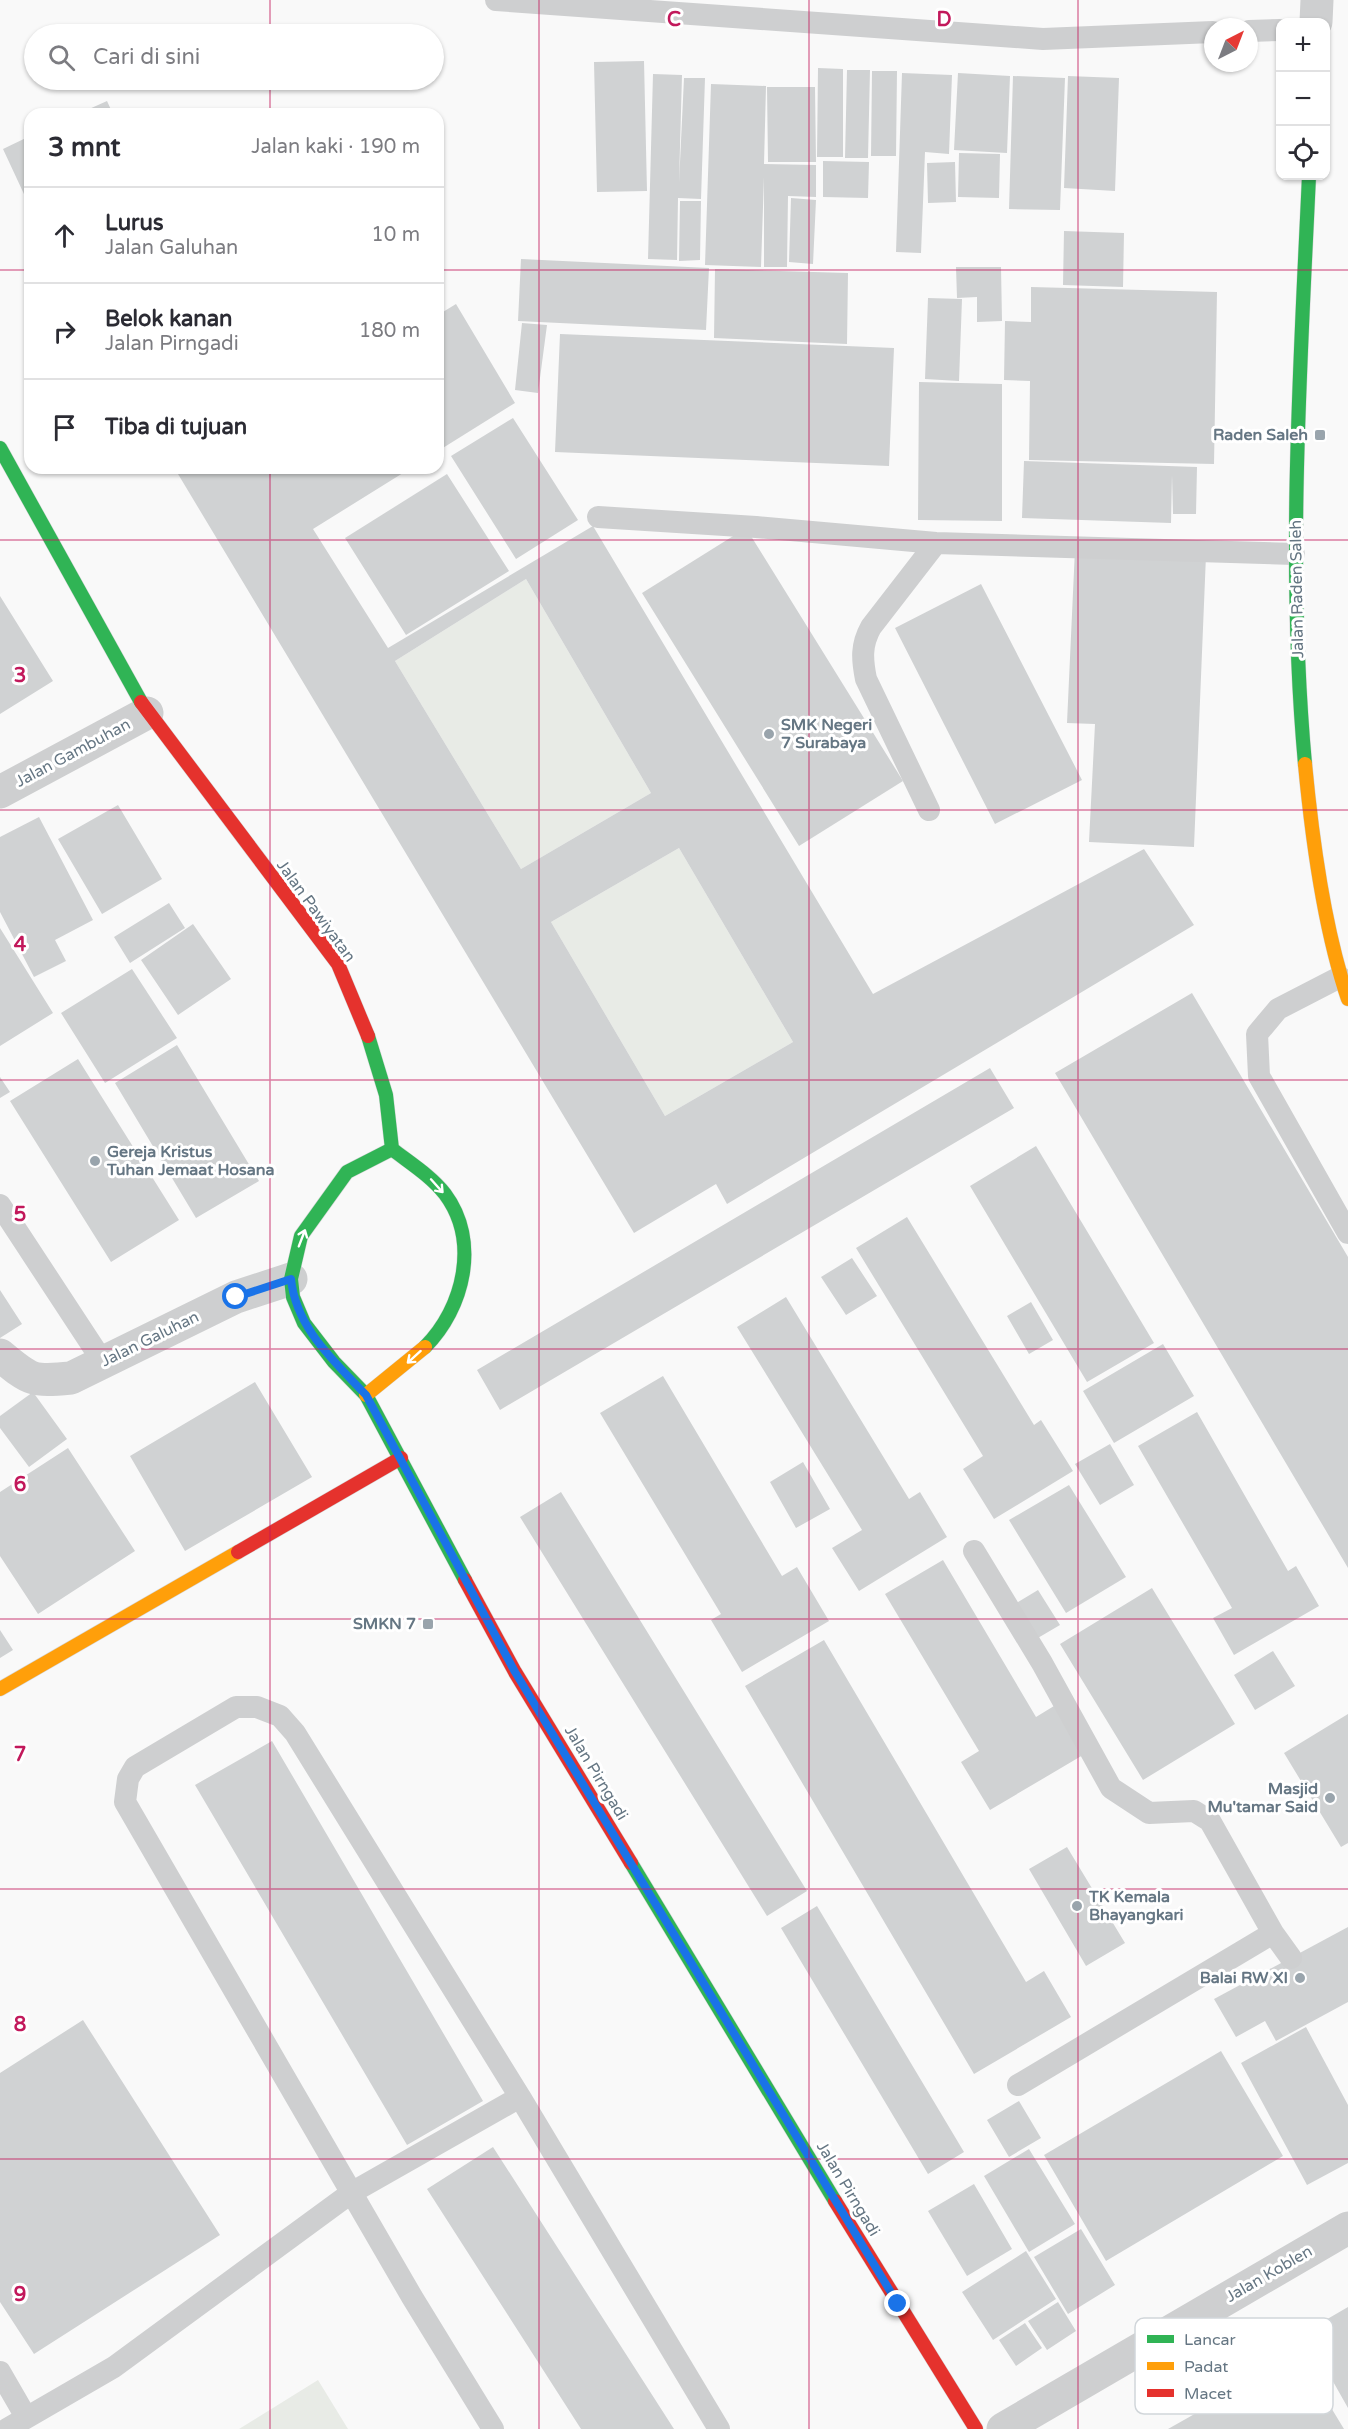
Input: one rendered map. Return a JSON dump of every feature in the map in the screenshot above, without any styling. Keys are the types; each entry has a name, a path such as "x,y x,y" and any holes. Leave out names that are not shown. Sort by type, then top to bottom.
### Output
{"street":[{"path":"1316,18 1317,0"},
{"name":"Jalan Raden Saleh","path":"1309,180 1294,554 1301,744 1315,846 1340,977 1348,999"},
{"name":"Jalan Pawiyatan","path":"0,448 147,713 338,964 365,1028 386,1095 392,1149"},
{"name":"Jalan Gambuhan","path":"0,792 147,713"},
{"path":"366,1395 409,1362 432,1340 457,1300 465,1261 463,1230 448,1198 430,1178 392,1149"},
{"name":"Jalan Pirngadi","path":"392,1149 347,1172 301,1236 291,1279 293,1297 304,1323 334,1362 366,1395 515,1672 976,2429"},
{"name":"Jalan Galuhan","path":"0,1355 25,1375 42,1381 71,1378 236,1297 291,1279"},
{"path":"0,1689 401,1458"},
{"name":"Jalan Koblen","path":"1194,2318 1348,2228"},
{"name":"Jalan Koblen","path":"1003,2429 1135,2352"}],"lane":[{"path":"496,0 1043,39 1204,32"},
{"path":"1258,31 1276,30"},
{"path":"598,517 756,527 936,543 1294,554"},
{"path":"929,810 866,679 861,656 871,627 936,543"},
{"path":"1340,977 1278,1009 1257,1034 1259,1076 1348,1233"},
{"path":"0,1205 103,1362"},
{"path":"974,1551 1042,1663 1111,1788 1149,1813 1194,1811 1210,1821 1273,1933 1291,1958"},
{"path":"493,2429 351,2193 125,1802 128,1779 135,1767 236,1707 257,1707 280,1716 296,1733 520,2097 719,2429"},
{"path":"1018,2085 1273,1933"},
{"path":"0,2372 16,2423 114,2367 351,2193 520,2097"}],"shaded area":[{"path":"526,579 651,793 521,869 395,661"},
{"path":"679,848 793,1042 665,1116 551,922"},
{"path":"318,2380 348,2429 239,2429"}],"building":[{"path":"644,61 647,191 597,192 594,62"},
{"path":"818,68 843,69 843,157 817,157"},
{"path":"847,70 870,70 868,158 845,158"},
{"path":"872,71 897,71 896,156 871,156"},
{"path":"902,73 952,75 949,154 925,152 921,253 896,252"},
{"path":"958,73 1010,76 1007,153 954,150"},
{"path":"653,74 682,75 679,183 684,78 705,78 701,199 678,198 677,260 648,259"},
{"path":"1013,76 1065,78 1060,210 1009,209"},
{"path":"1068,76 1119,78 1115,191 1064,188"},
{"path":"711,84 766,86 764,164 816,165 816,197 788,196 787,267 764,267 764,177 761,267 705,265"},
{"path":"767,87 815,87 816,162 768,162"},
{"path":"107,101 110,108 91,108"},
{"path":"24,139 24,194 3,149"},
{"path":"959,153 1000,154 999,198 958,197"},
{"path":"823,161 869,162 868,198 823,197"},
{"path":"955,162 956,202 928,203 927,163"},
{"path":"791,198 816,200 813,264 789,262"},
{"path":"680,201 701,201 700,260 679,261"},
{"path":"1064,231 1124,233 1123,287 1063,285"},
{"path":"521,259 709,268 706,330 518,321"},
{"path":"956,267 1001,267 1002,321 977,322 977,297 957,298"},
{"path":"715,269 848,273 847,344 714,338"},
{"path":"1031,287 1217,292 1214,464 1029,460 1030,381 1004,380 1005,321 1031,322"},
{"path":"928,298 962,299 959,381 925,379"},
{"path":"456,304 515,403 444,447 444,311"},
{"path":"522,323 547,325 538,393 515,390"},
{"path":"560,334 894,348 889,466 555,452"},
{"path":"919,382 1002,384 1002,521 918,520"},
{"path":"513,418 578,520 516,559 451,456"},
{"path":"1024,461 1197,467 1196,514 1173,514 1172,475 1171,523 1022,518"},
{"path":"178,474 401,474 313,529 388,648 593,526 873,994 1144,849 1194,925 727,1204 716,1184 634,1233","holes":["526,579 651,793 521,869 395,661","679,848 793,1042 665,1116 551,922"]},
{"path":"447,474 509,571 406,635 345,538"},
{"path":"746,528 903,781 799,846 642,593"},
{"path":"1075,549 1206,555 1194,847 1089,842 1095,724 1067,723"},
{"path":"981,584 1082,780 995,824 895,628"},
{"path":"0,596 53,681 0,714"},
{"path":"118,805 162,879 102,914 58,839"},
{"path":"39,817 93,920 55,940 66,961 34,977 0,912 0,837"},
{"path":"169,903 185,928 130,963 114,937"},
{"path":"193,924 231,979 178,1015 141,960"},
{"path":"0,928 53,1013 0,1046"},
{"path":"132,969 177,1038 105,1083 61,1013"},
{"path":"1192,993 1348,1257 1348,1568 1055,1073"},
{"path":"177,1045 259,1181 196,1218 115,1083"},
{"name":"Gereja Kristus Tuhan Jemaat Hosana","path":"78,1059 179,1220 111,1262 10,1101"},
{"path":"990,1068 1014,1108 500,1410 477,1370"},
{"path":"0,1077 10,1092 0,1098"},
{"path":"1036,1146 1154,1343 1087,1382 970,1186"},
{"path":"907,1217 1034,1425 1041,1420 1073,1471 994,1519 963,1469 983,1456 856,1248"},
{"path":"852,1258 877,1296 846,1315 821,1277"},
{"path":"0,1290 22,1324 0,1338"},
{"path":"786,1297 909,1499 920,1492 947,1537 859,1591 832,1548 862,1530 737,1327"},
{"path":"1031,1302 1053,1340 1029,1354 1007,1316"},
{"path":"1163,1344 1194,1396 1114,1443 1083,1391"},
{"path":"663,1376 782,1576 797,1567 829,1621 742,1672 711,1620 721,1614 600,1413"},
{"path":"255,1382 312,1477 185,1551 130,1456"},
{"path":"33,1392 67,1439 29,1467 0,1428 0,1416"},
{"path":"1197,1412 1288,1571 1296,1566 1319,1606 1234,1655 1213,1618 1232,1608 1138,1446"},
{"path":"1110,1444 1134,1485 1100,1505 1075,1464"},
{"path":"68,1448 135,1551 38,1614 0,1556 0,1492"},
{"path":"803,1462 830,1509 796,1528 770,1482"},
{"path":"1069,1485 1126,1577 1066,1613 1009,1520"},
{"path":"561,1492 807,1891 767,1916 520,1517"},
{"path":"943,1560 1036,1717 1054,1706 1083,1755 990,1810 961,1762 979,1751 885,1594"},
{"path":"1152,1588 1235,1724 1143,1780 1060,1644"},
{"path":"1038,1590 1060,1625 1031,1642 1010,1607"},
{"path":"0,1630 13,1650 0,1658"},
{"path":"824,1640 1026,1982 1044,1971 1071,2017 974,2074 745,1686"},
{"path":"1273,1651 1295,1686 1255,1710 1234,1675"},
{"name":"Masjid Mu'tamar Said","path":"1348,1714 1348,1843 1341,1847 1284,1753"},
{"path":"272,1741 483,2101 407,2145 195,1785"},
{"name":"TK Kemala Bhayangkari","path":"1067,1847 1125,1943 1086,1966 1029,1869"},
{"path":"817,1906 964,2152 928,2174 781,1928"},
{"name":"Balai RW XI","path":"1348,1927 1348,2002 1276,2041 1265,2021 1236,2037 1214,1999"},
{"path":"83,2020 220,2235 34,2354 0,2302 0,2073"},
{"path":"1306,2027 1348,2105 1348,2163 1307,2185 1241,2063"},
{"path":"1221,2051 1283,2156 1106,2261 1044,2155"},
{"path":"1019,2101 1041,2138 1009,2157 987,2120"},
{"path":"493,2147 674,2429 581,2429 427,2189"},
{"path":"1029,2149 1075,2224 1029,2252 984,2176"},
{"path":"974,2184 1012,2249 967,2276 928,2211"},
{"path":"1081,2229 1115,2285 1068,2314 1034,2257"},
{"path":"1026,2251 1056,2299 993,2340 962,2292"},
{"path":"1058,2302 1076,2331 1047,2350 1028,2321"},
{"path":"1348,2307 1348,2408 1333,2381 1333,2318 1329,2318"},
{"path":"1025,2323 1042,2348 1016,2366 999,2340"},
{"path":"1333,2411 1344,2429 1168,2429 1195,2414 1333,2414"}],"traffic: fast":[{"path":"1305,764 1297,617 1296,544 1299,396 1309,180"},
{"path":"0,448 141,702"},
{"path":"368,1036 386,1095 392,1149 427,1176 445,1194 456,1212 462,1232 463,1274 458,1294 438,1331 425,1347"},
{"path":"392,1149 347,1172 301,1236 291,1279 293,1297 304,1323 334,1362 366,1395 465,1580"},
{"path":"631,1863 835,2201"}],"traffic: slow":[{"path":"1305,764 1320,883 1332,943 1348,999"},
{"path":"366,1395 425,1347"},
{"path":"0,1689 238,1552"}],"traffic: jam":[{"path":"141,702 338,964 368,1036"},
{"path":"238,1552 401,1458"},
{"path":"465,1580 515,1672 631,1863"},
{"path":"835,2201 976,2429"}],"place":[{"name":"Raden Saleh","path":"1320,435"},
{"name":"SMK Negeri 7 Surabaya","path":"769,734"},
{"name":"Gereja Kristus Tuhan Jemaat Hosana","path":"95,1161"},
{"name":"SMKN 7","path":"428,1624"},
{"name":"Masjid Mu'tamar Said","path":"1330,1798"},
{"name":"TK Kemala Bhayangkari","path":"1077,1906"},
{"name":"Balai RW XI","path":"1300,1978"}],"route":[{"path":"236,1297 291,1279 293,1297 304,1323 334,1362 366,1395 515,1672 898,2304"}]}
